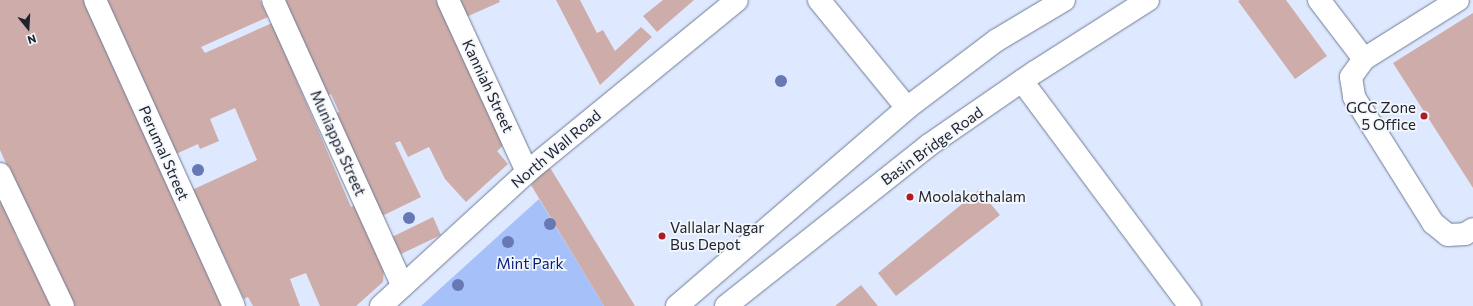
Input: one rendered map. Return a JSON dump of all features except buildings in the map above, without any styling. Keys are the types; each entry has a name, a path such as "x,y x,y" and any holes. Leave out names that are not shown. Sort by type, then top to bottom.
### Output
{"main road":[{"name":"Perumal Street","path":"95,0 234,306"},
{"name":"Muniappa Street","path":"273,0 403,286"},
{"name":"Kanniah Street","path":"448,0 527,172"},
{"name":"North Wall Road","path":"382,306 527,172 737,0"},
{"path":"819,0 907,108"},
{"path":"677,306 907,108 997,40 1064,0"},
{"name":"Basin Bridge Road","path":"726,306 929,145 1022,81 1148,0"},
{"path":"1319,0 1364,59"},
{"path":"1458,0 1364,59 1351,77 1354,97 1433,223 1448,235 1465,234 1473,229"},
{"path":"1022,81 1190,306"},
{"path":"0,174 64,306"}],"green space":[{"name":"Mint Park","path":"539,199 604,306 421,306"}],"place":[{"name":"GCC Zone 5 Office","path":"1424,116"},
{"name":"Moolakothalam","path":"910,197"},
{"name":"Vallalar Nagar Bus Depot","path":"662,236"}]}
